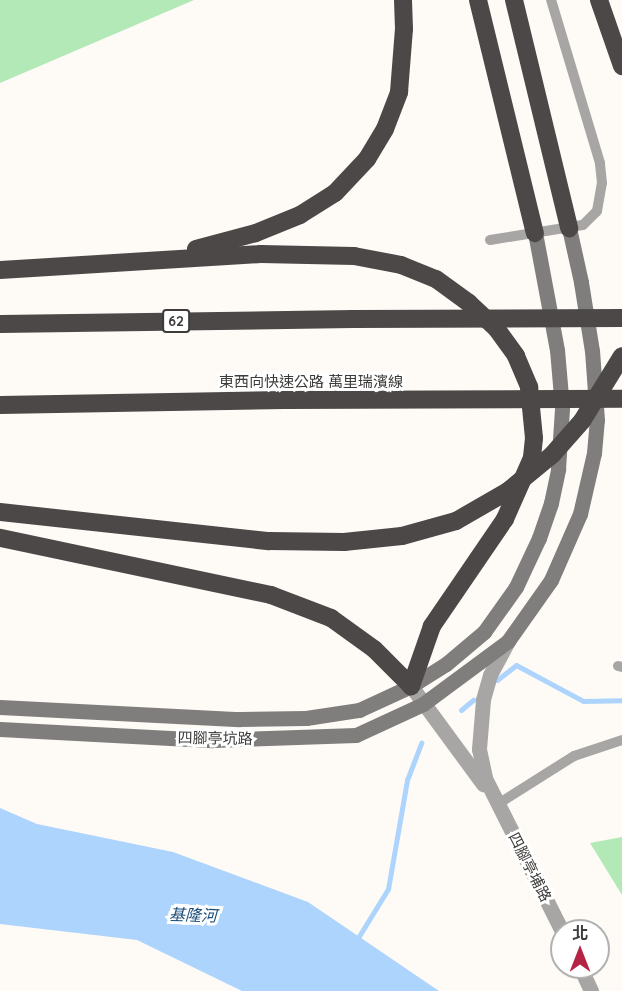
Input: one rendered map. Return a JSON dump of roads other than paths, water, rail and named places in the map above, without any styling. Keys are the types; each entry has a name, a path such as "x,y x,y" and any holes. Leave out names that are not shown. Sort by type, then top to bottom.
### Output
{"highway":[{"path":"115,261 200,249 256,233 300,215 335,192 367,159 385,129 399,92 404,29 403,0"},
{"path":"478,0 535,233"},
{"path":"514,0 569,228"},
{"path":"599,0 622,66"},
{"path":"0,270 115,261 309,254 354,256 401,265 436,279 469,303 496,328 509,347 529,387 534,417 532,458 506,519 473,570 432,626 411,686 374,649 331,618 271,595 0,538"},
{"name":"62","path":"0,324 622,318"},
{"path":"0,512 269,541 344,542 402,536 456,521 508,491 552,455 582,421 622,356"},
{"name":"東西向快速公路 萬里瑞濱線","path":"0,405 284,400 622,399"}],"street":[{"name":"四腳亭坑路","path":"0,729 213,740 357,735 423,704 508,641 551,580 580,514 594,453 597,420 592,351 581,282 569,228"},
{"name":"四腳亭坑路","path":"0,706 240,719 306,718 359,710 411,686 446,664 484,632 516,587 551,503 558,469 562,408 557,350 535,233"},
{"path":"498,804 485,778 479,749 479,724 490,675 508,641"},
{"path":"411,686 498,804"},
{"name":"四腳亭埔路","path":"498,804 556,919"}],"lane":[{"path":"490,240 583,225 597,210 601,173 595,142 551,0"},
{"path":"498,804 574,756 622,740"}],"water":[{"name":"基隆河","path":"0,808 37,824 173,852 308,902 439,991 242,991 137,940 0,924"}],"waterway":[{"path":"497,680 516,665 583,701 622,700"},
{"path":"461,710 473,700"},
{"path":"356,941 388,889 407,780 421,743"}]}
